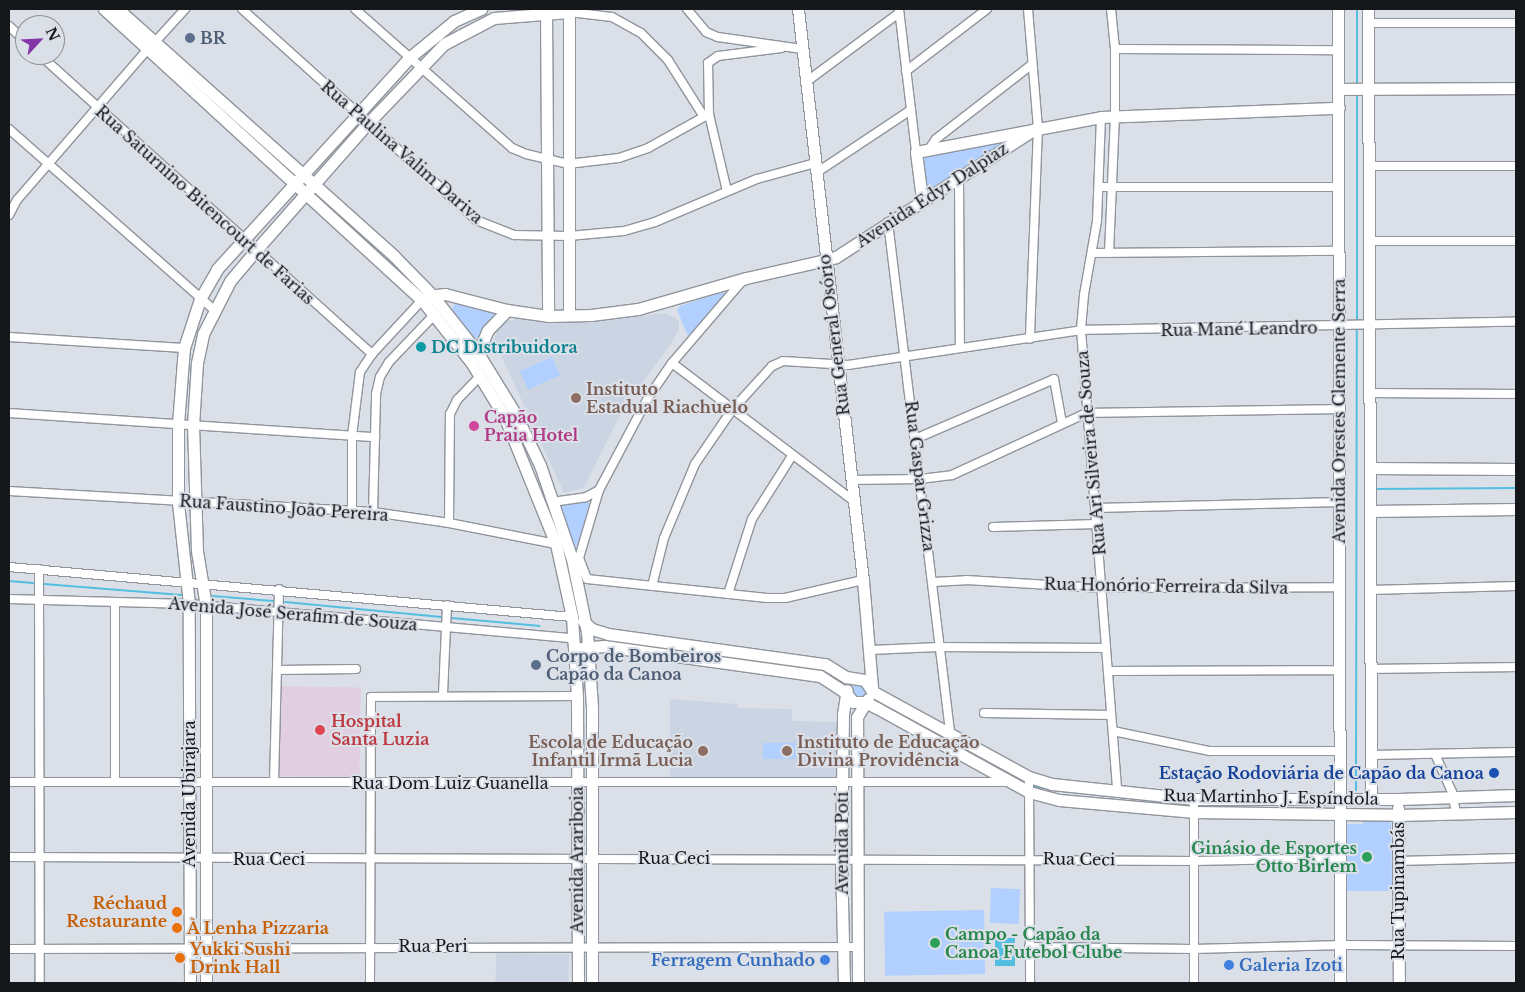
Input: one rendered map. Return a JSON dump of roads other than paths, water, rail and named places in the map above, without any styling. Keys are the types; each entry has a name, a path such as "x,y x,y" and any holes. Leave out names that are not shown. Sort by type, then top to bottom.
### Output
{"main road":[{"path":"104,9 152,46 311,188 427,297"},
{"path":"118,9 152,46"},
{"name":"Rua General Osório","path":"798,9 837,365 864,580 871,655 872,690"},
{"name":"Avenida Orestes Clemente Serra","path":"1338,9 1338,50 1343,89 1339,108 1339,251 1345,327 1339,409 1340,983"},
{"name":"Avenida Orestes Clemente Serra","path":"1368,9 1364,89 1370,166 1370,241 1366,324 1371,393 1371,799"},
{"path":"473,10 476,25"},
{"name":"Avenida Ubirajara","path":"190,983 189,604 178,502 178,424 184,348 200,299 217,269 409,58 433,36 473,10"},
{"path":"569,10 568,164 570,315"},
{"name":"Avenida Ubirajara","path":"206,983 206,606 194,503 193,426 197,363 203,334 213,309 230,281 368,123 444,44 499,13 569,10"},
{"path":"546,11 548,316"},
{"path":"1343,89 1516,88"},
{"path":"922,199 916,152 929,149 1038,127 1101,117 1339,108"},
{"name":"Avenida Edyr Dalpiaz","path":"427,297 445,294 507,310 548,316 570,315 638,308 746,278 836,257 922,199 1038,127"},
{"name":"Avenida Arariboia","path":"427,297 435,314 480,376 502,412 528,469 556,544 572,617 574,642 577,702 578,983"},
{"name":"Avenida Arariboia","path":"427,297 478,353 516,415 576,559 588,647 592,708 592,983"},
{"path":"478,353 488,330 507,310"},
{"path":"1371,468 1516,470"},
{"path":"1371,511 1516,509"},
{"name":"Rua Martinho J. Espíndola","path":"572,617 577,615 592,629 608,634 825,664 846,677 859,679 872,690 950,731 1029,778 1086,789 1194,799 1399,799 1516,795"},
{"name":"Rua Martinho J. Espíndola","path":"574,642 580,648 604,646 820,676 846,693 853,702 865,702 1029,792 1059,800 1194,812 1398,815 1516,812"},
{"path":"846,693 848,686 859,679 871,655"},
{"name":"Avenida Poti","path":"858,983 855,860 857,717 872,690"},
{"name":"Avenida Poti","path":"844,983 841,860 843,714 846,693"},
{"path":"577,702 592,708"},
{"path":"577,732 592,732"},
{"name":"Rua Tupinambás","path":"1399,799 1399,983"},
{"path":"577,804 592,804"},
{"path":"578,893 592,893"}],"street":[{"path":"9,215 17,200 47,164 185,9"},
{"name":"Rua Paulina Valim Dariva","path":"242,9 476,220 514,235 569,236 624,230 655,222 727,191 815,168 911,110"},
{"path":"356,9 420,69 512,148 548,161 568,164 633,154 707,116"},
{"path":"688,9 706,32 718,37 782,48 802,49"},
{"path":"906,71 987,9"},
{"path":"1028,9 1038,127 1030,339"},
{"path":"1109,253 1116,116 1115,49 1110,9"},
{"path":"569,10 612,17 641,33 668,60 707,116"},
{"path":"899,11 916,152"},
{"path":"806,82 899,11"},
{"path":"1368,23 1516,23"},
{"path":"727,191 707,116 707,68 711,59 782,48"},
{"path":"1115,49 1338,50"},
{"name":"Rua Saturnino Bitencourt de Farias","path":"51,65 372,354"},
{"path":"929,149 936,139 1032,65"},
{"name":"Rua Ari Silveira de Souza","path":"1101,117 1099,187 1094,253 1084,295 1081,330 1098,524 1117,791"},
{"path":"9,128 47,164 213,309"},
{"path":"1370,166 1516,166"},
{"path":"959,176 960,347"},
{"path":"1099,187 1339,187"},
{"name":"Rua Gaspar Grizza","path":"888,222 950,731"},
{"path":"1370,241 1516,241"},
{"path":"1094,253 1339,251"},
{"path":"746,278 672,363 631,426 599,490 576,559 587,579 728,594 785,598 864,580"},
{"path":"352,511 352,436 360,372 372,354 427,297"},
{"path":"373,512 376,394 380,378 389,362 435,314"},
{"name":"Rua Mané Leandro","path":"652,586 664,538 679,498 695,464 732,410 772,366 783,360 837,365 1030,339 1081,330 1345,327 1366,324 1516,322"},
{"path":"9,337 184,348"},
{"path":"672,363 792,456 854,501"},
{"path":"449,523 450,414 457,400 480,376"},
{"path":"915,439 1054,379 1062,423"},
{"path":"1371,393 1516,394"},
{"path":"851,480 920,479 964,470 1087,413 1339,409"},
{"path":"9,413 375,437"},
{"path":"728,594 752,519 792,456"},
{"path":"552,502 586,497 599,490"},
{"name":"Rua Faustino João Pereira","path":"9,491 373,512 449,523 556,544"},
{"path":"1096,508 1340,502"},
{"path":"993,528 1098,524"},
{"name":"Avenida José Serafim de Souza","path":"9,567 187,580 572,617"},
{"path":"39,569 38,782 40,983"},
{"name":"Rua Honório Ferreira da Silva","path":"933,582 974,580 1102,588 1339,587"},
{"path":"1370,590 1516,586"},
{"path":"274,782 279,589"},
{"name":"Avenida José Serafim de Souza","path":"9,599 189,604 569,638 574,642"},
{"path":"115,602 115,782"},
{"path":"443,694 447,605"},
{"path":"871,655 939,647 1106,648"},
{"path":"1371,669 1516,668"},
{"path":"278,670 356,669"},
{"path":"1108,671 1339,670"},
{"path":"370,983 371,696 443,694 577,702"},
{"path":"984,713 1111,715"},
{"path":"1113,731 1210,751 1340,752"},
{"path":"1372,755 1516,752"},
{"path":"1435,754 1454,797 1456,813"},
{"path":"1029,778 1030,983"},
{"name":"Rua Dom Luiz Guanella","path":"9,782 1010,782"},
{"path":"1194,799 1194,983"},
{"name":"Rua Ceci","path":"9,857 841,860 1029,858 1195,861 1339,858"},
{"path":"1398,860 1516,858"},
{"path":"1029,947 1193,949 1340,945 1516,946"},
{"name":"Rua Peri","path":"9,949 370,946 856,947"}],"waterway":[{"path":"1357,9 1357,84"},
{"path":"1357,94 1357,321"},
{"path":"1356,790 1357,326"},
{"path":"1375,489 1516,488"},
{"path":"9,581 33,583"},
{"path":"44,584 182,595"},
{"path":"212,596 273,601"},
{"path":"285,602 441,617"},
{"path":"452,618 540,626"},
{"path":"828,675 843,681"},
{"path":"898,713 1000,767"},
{"path":"1033,786 1050,789"},
{"path":"1060,790 1182,803"},
{"path":"1200,805 1243,805"}],"place":[{"name":"BR","path":"190,38"},
{"name":"DC Distribuidora","path":"421,347"},
{"name":"Instituto Estadual Riachuelo","path":"576,398"},
{"name":"Capão Praia Hotel","path":"474,426"},
{"name":"Corpo de Bombeiros Capão da Canoa","path":"536,665"},
{"name":"Hospital Santa Luzia","path":"320,730"},
{"name":"Escola de Educação Infantil Irmã Lucia","path":"703,751"},
{"name":"Instituto de Educação Divina Providência","path":"787,751"},
{"name":"Estação Rodoviária de Capão da Canoa","path":"1494,773"},
{"name":"Ginásio de Esportes Otto Birlem","path":"1367,857"},
{"name":"Réchaud Restaurante","path":"177,912"},
{"name":"À Lenha Pizzaria","path":"177,928"},
{"name":"Campo - Capão da Canoa Futebol Clube","path":"935,943"},
{"name":"Yukki Sushi Drink Hall","path":"180,958"},
{"name":"Ferragem Cunhado","path":"825,960"},
{"name":"Galeria Izoti","path":"1229,965"}]}
